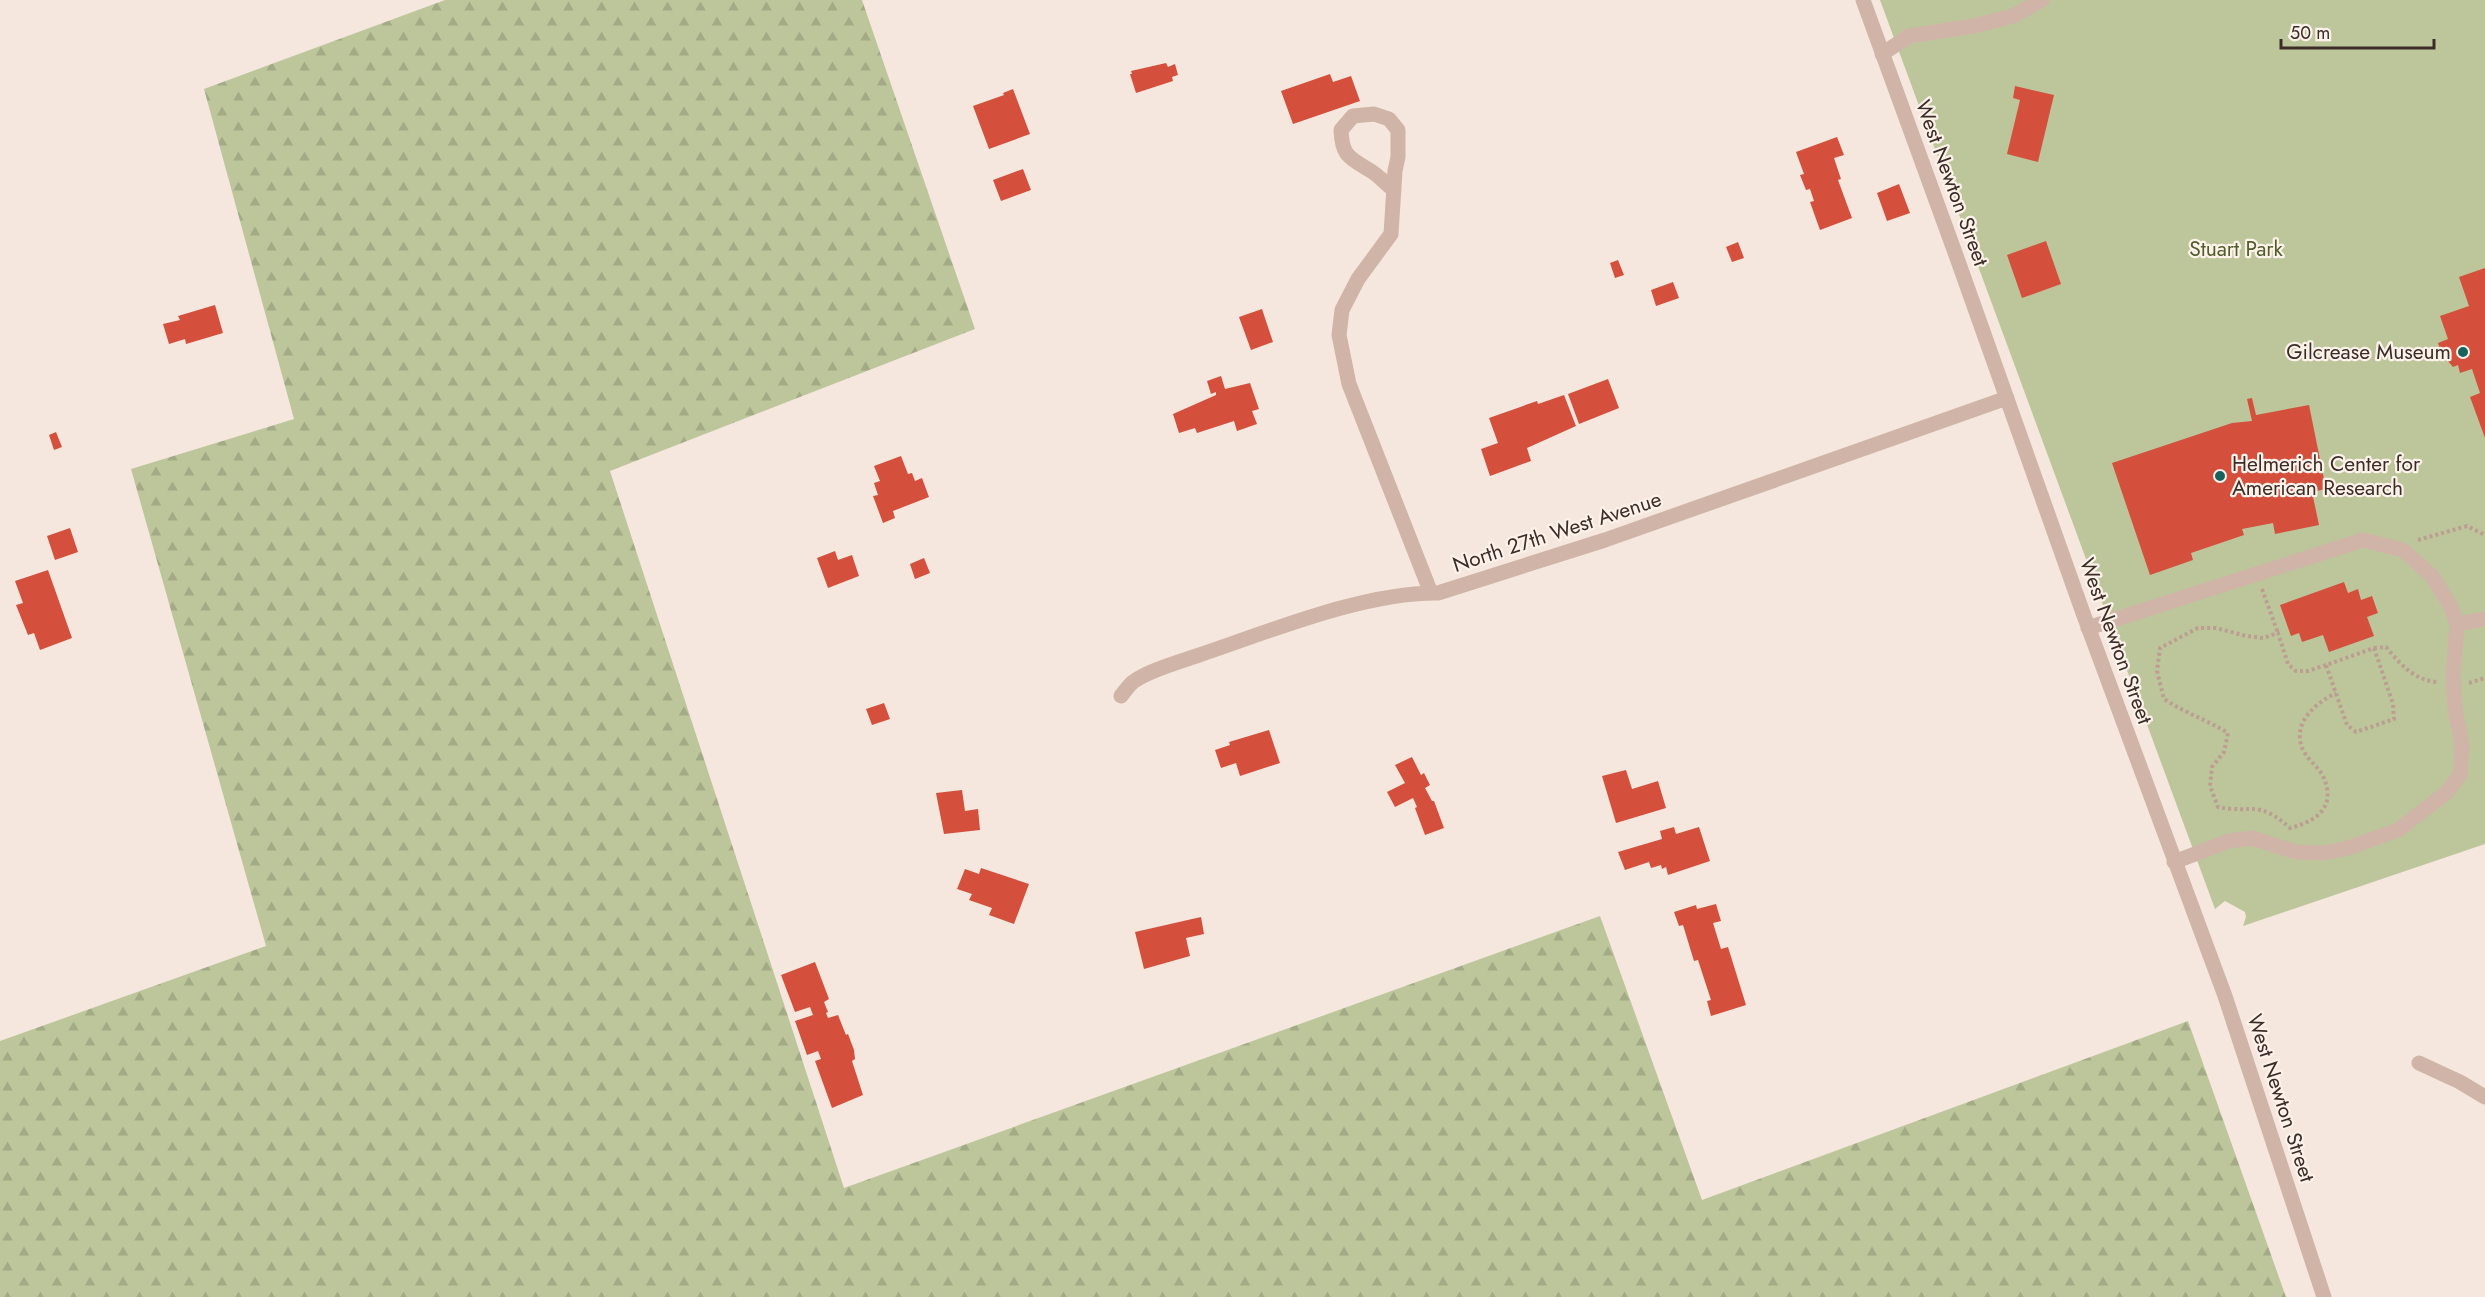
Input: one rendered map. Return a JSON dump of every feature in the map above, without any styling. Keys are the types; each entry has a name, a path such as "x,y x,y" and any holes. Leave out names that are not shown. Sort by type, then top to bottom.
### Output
{"street":[{"name":"West Newton Street","path":"1863,0 2088,628 2211,960 2324,1297"},
{"path":"1882,54 1909,36 1974,26 2013,16 2042,0"},
{"path":"1394,190 1371,171 1357,165 1342,147 1341,130 1353,116 1374,114 1389,119 1398,130 1394,190 1390,234 1358,279 1342,310 1339,335 1349,384 1355,401 1431,593"},
{"name":"North 27th West Avenue","path":"1121,696 1134,681 1169,666 1283,626 1410,593 1438,593 1605,540 2007,398"},
{"path":"2088,628 2363,540 2403,550 2432,576 2450,605 2457,624 2454,684 2455,708 2462,746 2460,775 2446,792 2398,830 2348,848 2324,853 2296,852 2252,838 2229,841 2174,862"},
{"path":"2457,624 2485,620"},
{"path":"2419,1063 2460,1082 2485,1097"}],"path":[{"path":"2414,540 2424,540 2467,526 2485,535"},
{"path":"2256,574 2288,664 2296,671 2308,671 2374,648 2386,647 2403,668 2429,681 2454,684"},
{"path":"2278,633 2263,638 2216,628 2199,628 2160,648 2157,671 2164,699 2181,710 2206,719 2228,733 2224,752 2212,767 2210,786 2218,807 2260,808 2275,815 2290,828 2306,824 2321,815 2328,798 2323,777 2303,750 2300,735 2307,715 2318,702 2336,693"},
{"path":"2326,665 2347,725 2356,732 2394,718 2393,704 2374,648"}],"green space":[{"path":"445,0 862,0 975,329 610,471 844,1188 1600,916 1702,1200 2188,1021 2286,1297 0,1297 0,1041 266,946 131,469 294,419 204,89"},
{"name":"Stuart Park","path":"1880,0 2485,0 2485,844 2243,926 2245,912 2225,901 2215,909"}],"building":[{"path":"1166,63 1168,67 1175,64 1178,75 1172,77 1173,81 1136,93 1131,71"},
{"path":"1330,74 1333,82 1351,76 1360,101 1293,124 1281,91"},
{"path":"2015,86 2054,95 2038,162 2007,154 2020,100 2013,98"},
{"path":"1013,89 1030,134 989,149 973,106 1004,95 1003,93"},
{"path":"1837,137 1844,155 1834,158 1841,179 1838,180 1852,218 1820,230 1810,202 1814,201 1810,189 1806,190 1800,175 1804,174 1796,152"},
{"path":"1023,169 1031,190 1001,201 993,180"},
{"path":"1899,184 1910,213 1887,221 1877,193"},
{"path":"2046,241 2061,284 2022,298 2007,255"},
{"path":"1738,242 1744,258 1732,262 1726,247"},
{"path":"1618,260 1624,275 1615,278 1610,263"},
{"name":"Gilcrease Museum","path":"2485,268 2485,438 2470,397 2480,393 2472,369 2460,373 2458,365 2453,367 2447,360 2444,361 2438,343 2448,339 2440,316 2469,306 2459,277"},
{"path":"1673,282 1679,298 1656,306 1651,290"},
{"path":"215,305 223,333 186,344 185,339 169,344 163,324 180,320 178,316"},
{"path":"1262,309 1273,342 1251,350 1239,317"},
{"path":"1221,376 1225,389 1250,383 1259,409 1252,411 1257,424 1237,431 1234,421 1197,433 1195,428 1179,433 1173,414 1216,395 1216,392 1211,394 1207,381"},
{"path":"1608,379 1619,408 1579,424 1568,394"},
{"path":"1564,395 1576,426 1527,448 1531,461 1490,476 1481,449 1498,443 1489,418 1537,401 1538,404"},
{"name":"Helmerich Center for American Research","path":"2252,398 2256,415 2309,405 2326,489 2312,492 2319,525 2275,534 2273,523 2242,529 2244,535 2191,553 2193,560 2150,575 2112,463 2232,423 2252,421 2247,399"},
{"path":"56,432 62,447 54,450 49,435"},
{"path":"901,456 908,474 912,473 915,481 922,478 929,497 893,511 895,518 883,523 873,496 878,495 874,483 880,481 874,466"},
{"path":"70,528 78,552 55,560 47,536"},
{"path":"835,551 838,560 852,555 859,576 828,588 817,558"},
{"path":"924,558 930,573 915,579 910,564"},
{"path":"48,570 72,638 40,650 34,633 28,635 16,605 23,603 15,581"},
{"path":"2344,582 2348,593 2358,589 2361,600 2372,596 2378,613 2367,617 2374,636 2329,652 2323,635 2302,642 2299,633 2291,636 2280,605"},
{"path":"884,703 890,719 872,725 866,709"},
{"path":"1269,730 1280,763 1240,776 1236,763 1221,768 1215,750 1230,745 1229,742"},
{"path":"1412,757 1421,775 1424,773 1430,785 1425,788 1434,801 1444,828 1425,835 1413,798 1395,807 1387,792 1405,783 1395,765"},
{"path":"1626,770 1632,789 1658,781 1666,808 1616,823 1602,776"},
{"path":"962,790 965,811 978,809 980,830 944,834 936,793"},
{"path":"1674,827 1676,834 1699,827 1710,861 1668,875 1666,867 1662,869 1661,865 1651,868 1649,862 1625,870 1618,852 1662,839 1660,831"},
{"path":"981,868 1029,884 1014,924 989,915 992,908 969,900 972,894 957,889 965,869 979,874"},
{"path":"1716,904 1721,921 1713,923 1721,949 1728,947 1746,1005 1711,1016 1707,1001 1711,1000 1698,960 1694,961 1683,925 1679,926 1674,912 1696,905 1697,909"},
{"path":"1201,917 1204,934 1186,938 1190,956 1144,969 1135,932"},
{"path":"815,962 829,999 824,1002 828,1012 826,1013 828,1018 838,1015 846,1035 848,1034 854,1050 855,1059 852,1061 863,1095 832,1108 815,1061 821,1059 818,1051 807,1055 795,1021 813,1015 810,1007 795,1012 781,975"}],"place":[{"name":"Gilcrease Museum","path":"2463,352"},
{"name":"Helmerich Center for American Research","path":"2220,476"}]}
